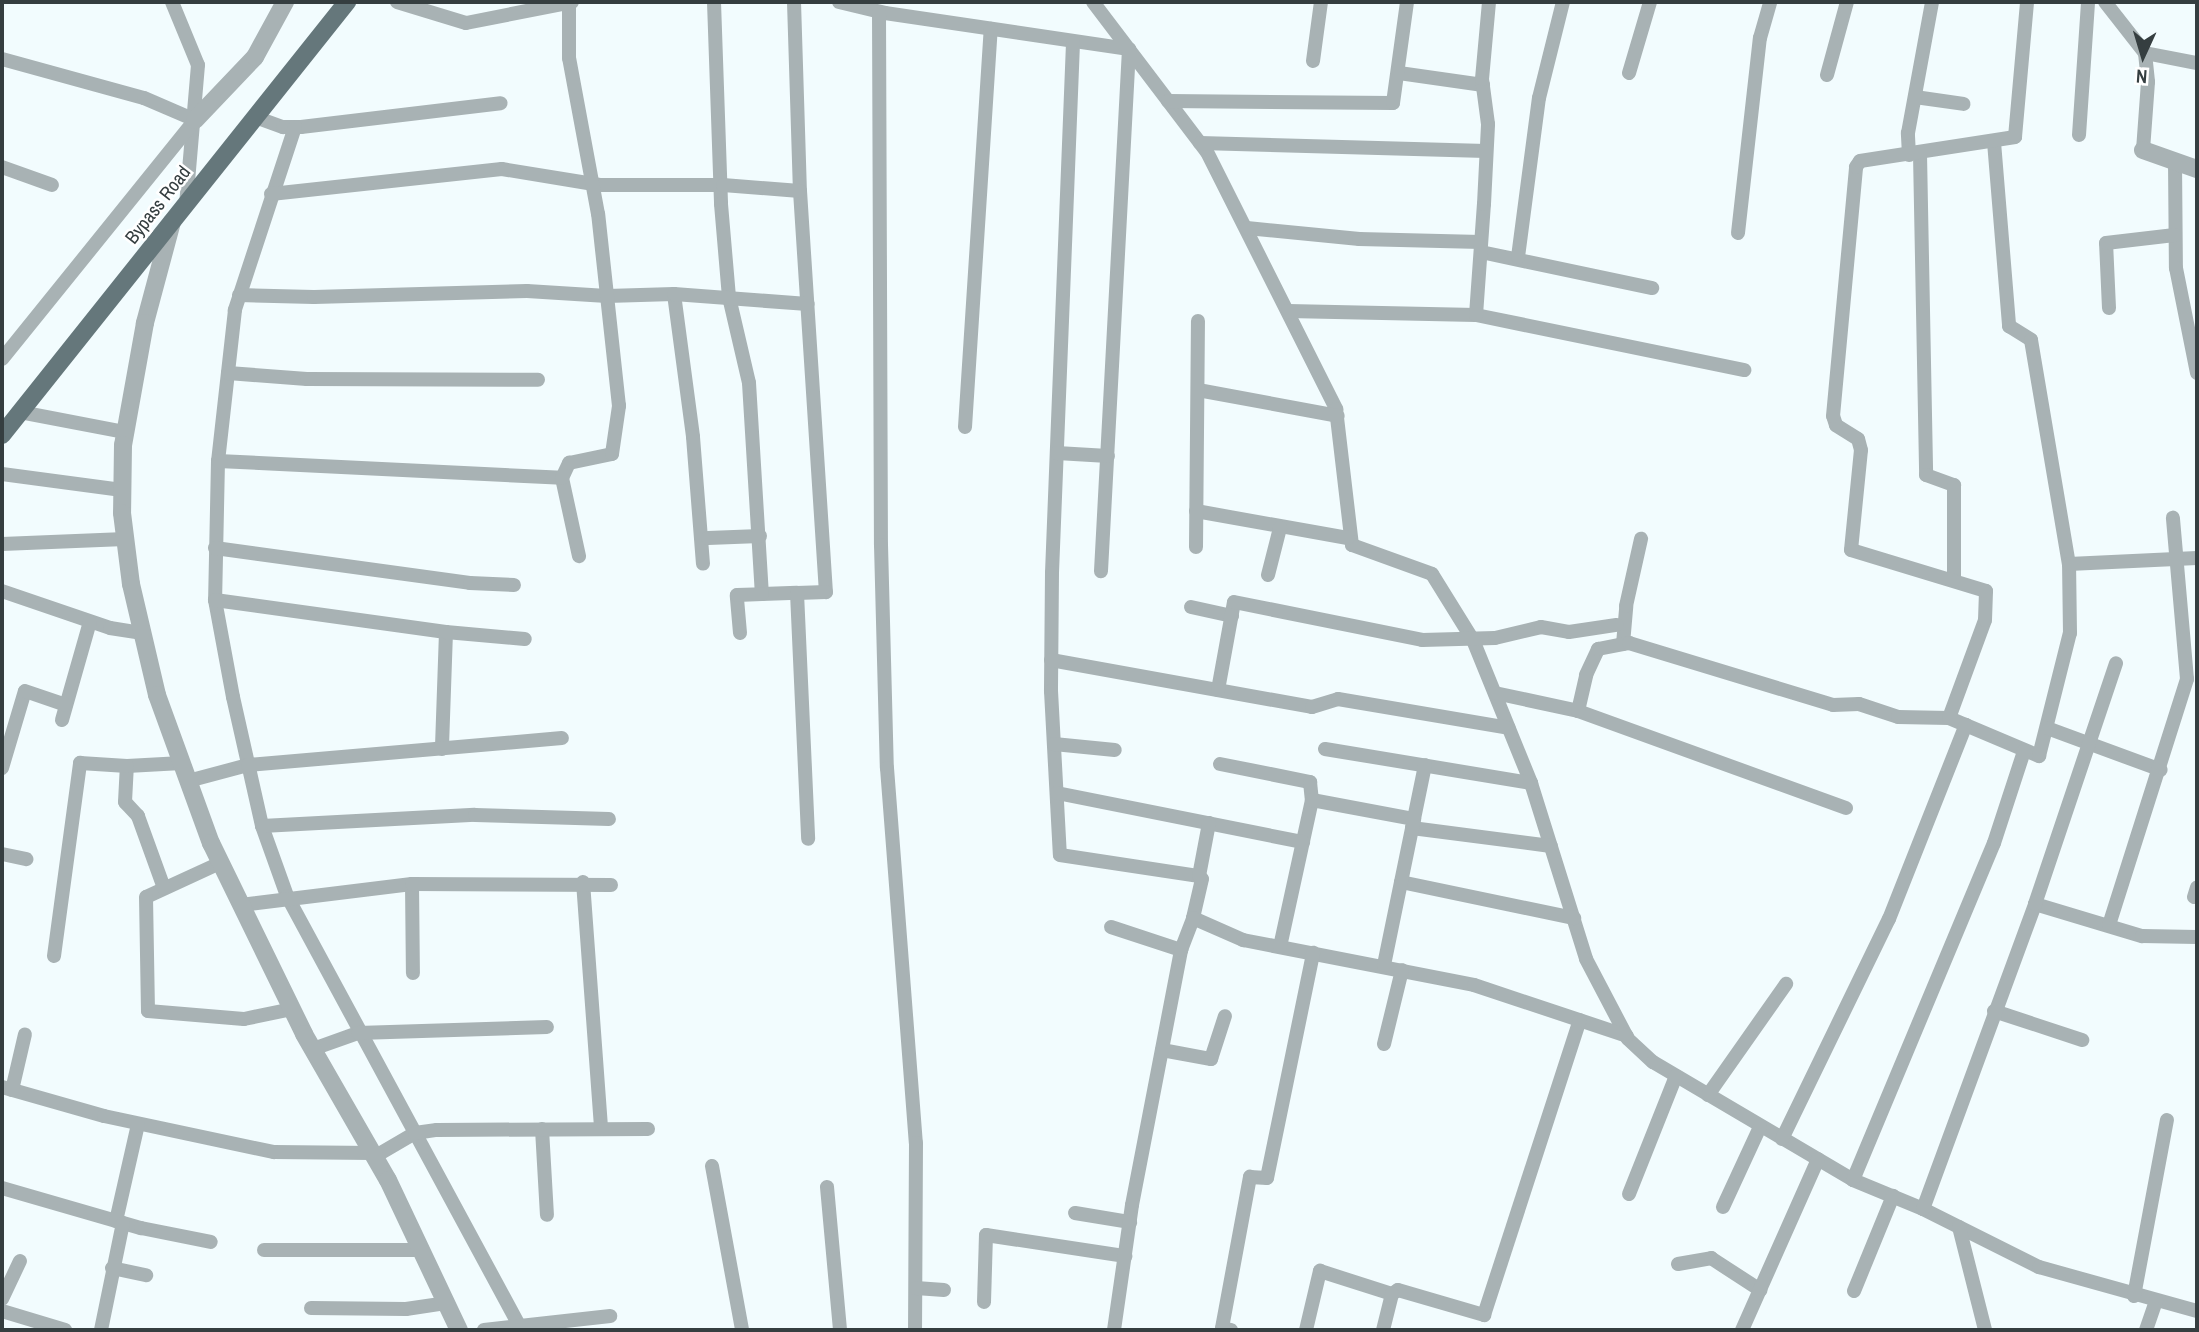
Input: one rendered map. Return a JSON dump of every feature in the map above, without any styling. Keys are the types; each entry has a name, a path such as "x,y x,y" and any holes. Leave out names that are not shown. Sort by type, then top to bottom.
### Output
{"main road":[{"name":"Bypass Road","path":"2,435 347,2"}],"street":[{"path":"172,2 198,65 186,204"},
{"path":"4,353 195,120 254,57 285,2"},
{"path":"397,2 431,15 466,23 521,7 570,2 569,58 593,184 619,406 612,454 569,463 562,478 579,556"},
{"path":"431,15 442,2"},
{"path":"714,2 729,297 749,383 762,594"},
{"path":"740,633 737,595 826,592 800,191 794,2"},
{"path":"839,2 879,12 1073,43 1129,49"},
{"path":"1093,2 1104,8 1129,49 1200,143 1247,228 1288,311 1338,416 1348,538 1352,545 1432,574 1473,640 1531,783 1587,959 1627,1036 1653,1062 1853,1180 1923,1209 2039,1267 2134,1296 2197,1311"},
{"path":"1313,61 1321,2"},
{"path":"1168,101 1383,106 1394,103 1407,2"},
{"path":"1476,315 1486,151 1483,85 1489,2"},
{"path":"1518,257 1539,98 1563,2"},
{"path":"1629,74 1650,2"},
{"path":"1738,233 1760,38 1770,2"},
{"path":"1827,75 1847,2"},
{"path":"1932,2 1915,97 1914,155 1927,475 1954,485 1954,578"},
{"path":"1949,718 1985,620 1987,596 1982,587 1851,550 1861,450 1858,439 1836,425 1833,416 1856,167 1860,161 1914,155 2015,137 2027,2"},
{"path":"2079,135 2088,2"},
{"path":"2105,2 2145,53 2148,82 2143,150 2197,169"},
{"path":"879,12 886,740 916,1143 915,1330"},
{"path":"965,427 991,29"},
{"path":"1073,43 1051,660 1060,855 1199,876"},
{"path":"1101,571 1129,49"},
{"path":"2145,53 2197,63"},
{"path":"2,59 144,97 195,120"},
{"path":"1399,73 1483,85"},
{"path":"1915,97 1964,104"},
{"path":"255,117 295,127 501,103"},
{"path":"295,127 239,295 218,461 215,600 262,826 287,896 358,1033 474,1236 519,1325"},
{"path":"1578,711 1586,675 1598,649 1623,644 1833,705 1859,704 1898,717 1949,718 2039,756 2070,633 2069,564 2031,340 2008,326 1994,142"},
{"path":"1200,143 1486,151"},
{"path":"2175,162 2176,268 2197,373"},
{"path":"2,167 52,186"},
{"path":"271,194 502,169 593,184 723,185 800,191"},
{"path":"172,222 145,323 125,432 122,490 125,539 157,695 220,863 292,1009 373,1155 459,1330"},
{"path":"1247,228 1481,247 1652,288"},
{"path":"2109,308 2106,243 2175,236"},
{"path":"239,295 314,297 527,291 607,296 674,294 808,304"},
{"path":"674,294 694,437 703,564"},
{"path":"1288,311 1476,315 1744,370"},
{"path":"1196,547 1198,321"},
{"path":"228,373 307,379 538,380"},
{"path":"1198,390 1338,416"},
{"path":"20,412 125,432"},
{"path":"1057,453 1108,456"},
{"path":"218,461 562,478"},
{"path":"2,474 122,490"},
{"path":"1196,511 1348,538"},
{"path":"2109,925 2192,681 2173,518"},
{"path":"1268,575 1280,528"},
{"path":"708,538 760,536"},
{"path":"2,544 125,539"},
{"path":"1623,644 1626,606 1641,539"},
{"path":"215,548 457,582 514,585"},
{"path":"2069,564 2197,558"},
{"path":"2,591 90,622 143,633"},
{"path":"797,593 808,839"},
{"path":"215,600 446,632 525,639"},
{"path":"1218,690 1234,602 1422,640 1473,640 1541,627 1569,632 1616,625"},
{"path":"1191,607 1232,616"},
{"path":"62,720 90,622"},
{"path":"442,749 446,632"},
{"path":"1051,660 1320,708 1338,699 1509,729"},
{"path":"1923,1209 2035,904 2116,663"},
{"path":"2,768 25,691 66,705"},
{"path":"1495,693 1578,711 1846,808"},
{"path":"1782,1139 1889,919 1966,725"},
{"path":"2047,728 2161,770"},
{"path":"188,780 248,765 562,738"},
{"path":"1054,744 1115,750"},
{"path":"1325,748 1531,783"},
{"path":"1853,1180 1994,843 2024,751"},
{"path":"54,957 80,763 127,766 182,763"},
{"path":"1220,764 1310,782 1311,800 1280,947"},
{"path":"1384,965 1425,765"},
{"path":"127,766 125,802 138,816 164,888"},
{"path":"1057,793 1303,842"},
{"path":"1311,800 1413,824 1550,846"},
{"path":"262,826 475,815 609,819"},
{"path":"1114,1330 1130,1222 1162,1050 1181,950 1193,918 1202,879 1199,876 1209,824"},
{"path":"2,854 26,859"},
{"path":"220,863 146,897 148,1011 244,1019 292,1009"},
{"path":"1401,882 1574,918"},
{"path":"583,883 601,1128"},
{"path":"241,905 287,896 412,884 611,885"},
{"path":"412,884 413,973"},
{"path":"2035,904 2142,936 2197,937"},
{"path":"1193,918 1243,940 1384,965 1474,985 1627,1036"},
{"path":"1111,927 1181,950"},
{"path":"1231,1330 1222,1328 1250,1177 1268,1178 1313,953"},
{"path":"1384,1044 1402,970"},
{"path":"1707,1095 1786,984"},
{"path":"1994,1011 2082,1040"},
{"path":"1162,1050 1211,1059 1225,1016"},
{"path":"1383,1330 1392,1294 1398,1290 1484,1315 1580,1020"},
{"path":"313,1049 358,1033 547,1027"},
{"path":"25,1034 7,1088 138,1124 274,1152 373,1155 415,1133 648,1129"},
{"path":"1629,1194 1676,1076"},
{"path":"2134,1296 2167,1121"},
{"path":"101,1330 138,1124"},
{"path":"1723,1207 1760,1127"},
{"path":"542,1129 547,1215"},
{"path":"1742,1330 1818,1159"},
{"path":"712,1166 742,1330"},
{"path":"827,1187 840,1330"},
{"path":"2,1188 119,1222 211,1242"},
{"path":"1854,1291 1893,1196"},
{"path":"1075,1213 1130,1222"},
{"path":"1959,1227 1985,1330"},
{"path":"984,1302 986,1235 1125,1256"},
{"path":"264,1250 421,1250"},
{"path":"1678,1264 1711,1258 1760,1290"},
{"path":"2,1298 20,1261"},
{"path":"112,1268 146,1275"},
{"path":"1306,1330 1320,1271 1392,1294"},
{"path":"916,1288 944,1290"},
{"path":"2146,1330 2156,1301"},
{"path":"311,1308 406,1309 446,1303"},
{"path":"2,1311 65,1330"},
{"path":"484,1330 610,1316"}]}
